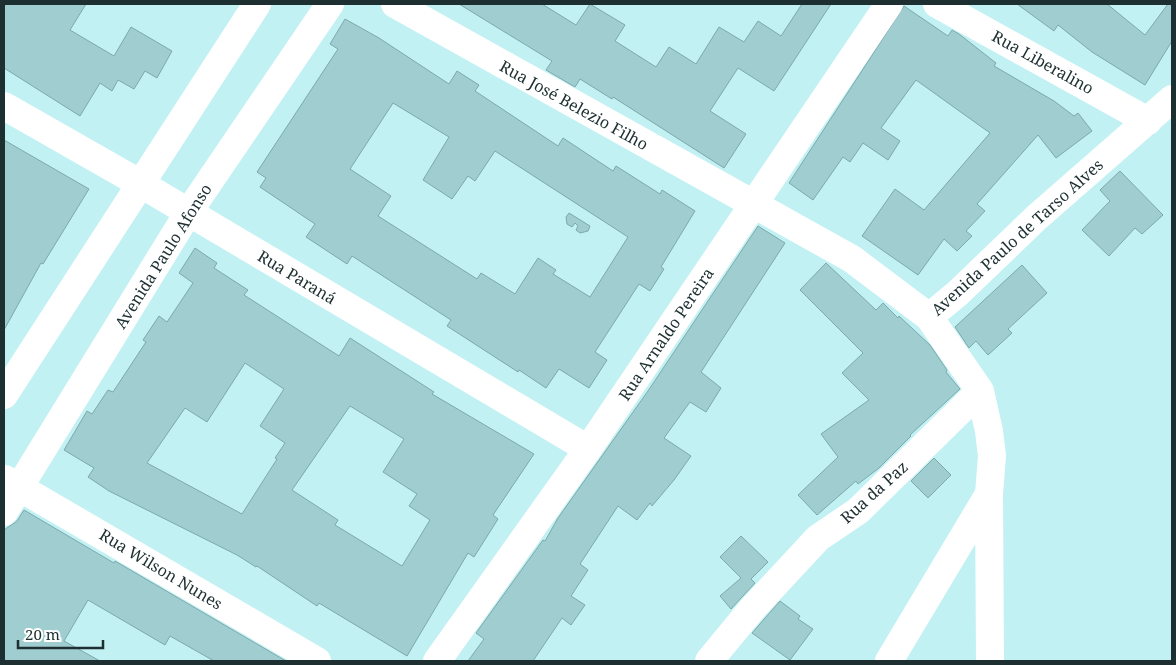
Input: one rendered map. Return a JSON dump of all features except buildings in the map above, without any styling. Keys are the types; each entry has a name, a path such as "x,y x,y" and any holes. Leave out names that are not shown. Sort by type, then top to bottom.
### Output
{"street":[{"path":"4,395 257,4"},
{"name":"Avenida Paulo Afonso","path":"4,512 12,482 188,213 330,4"},
{"name":"Rua José Belezio Filho","path":"395,4 753,205"},
{"name":"Rua Arnaldo Pereira","path":"437,661 588,450 889,4"},
{"name":"Rua Liberalino","path":"937,4 1148,121"},
{"name":"Avenida Paulo de Tarso Alves","path":"753,205 852,259 929,317 958,293 1036,218 1172,99"},
{"name":"Rua Paraná","path":"4,106 141,184 588,450"},
{"path":"929,317 980,390 989,431 992,456 988,494 990,661"},
{"name":"Rua da Paz","path":"710,661 752,609 818,538 858,511 980,390"},
{"name":"Rua Wilson Nunes","path":"12,482 317,661"},
{"path":"889,661 988,494"}]}
